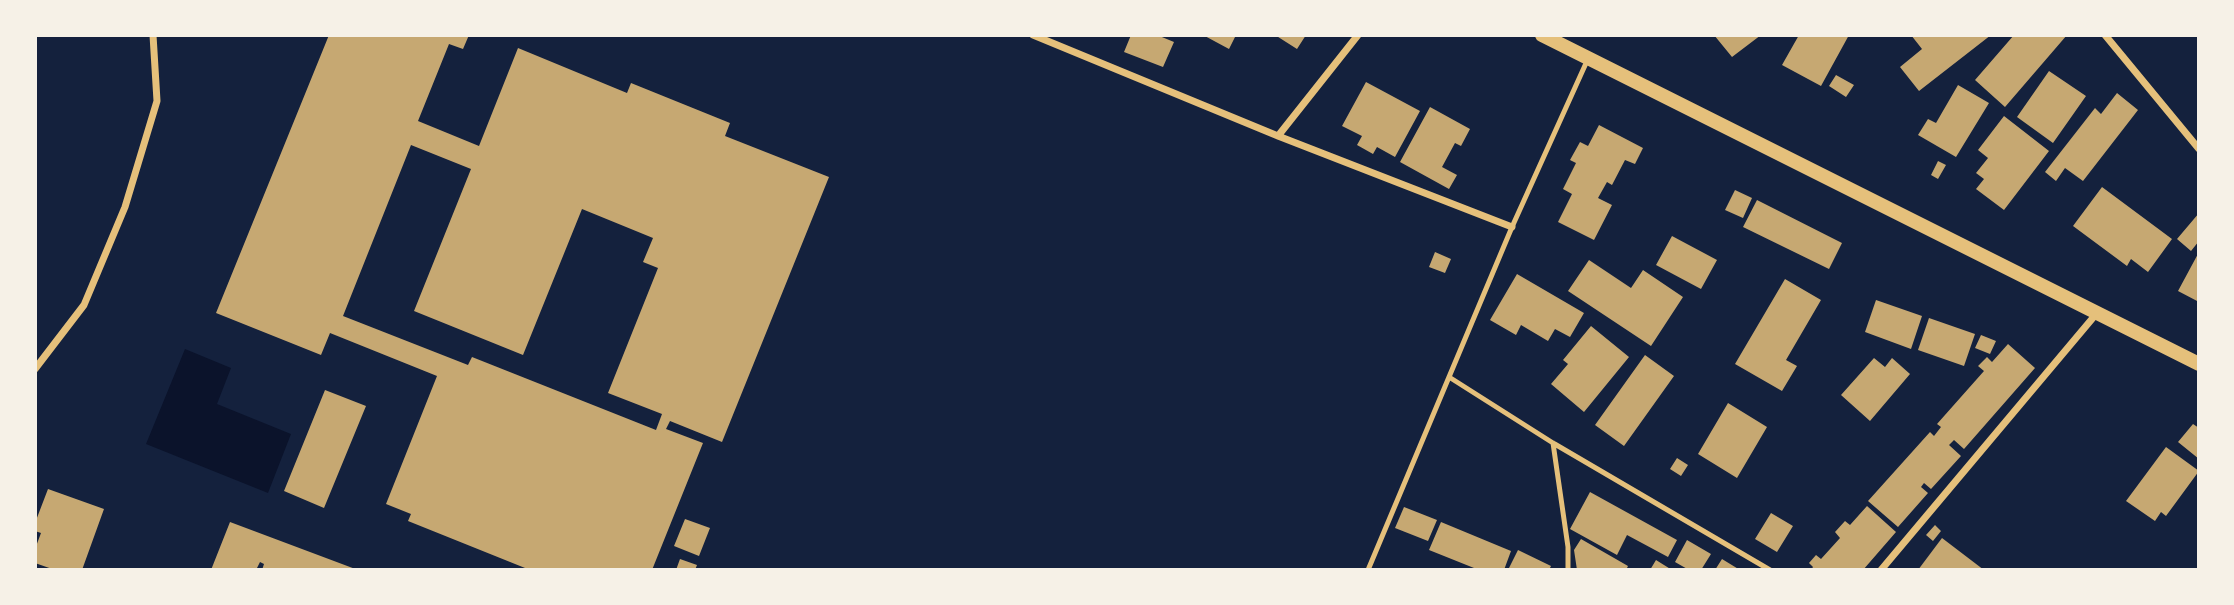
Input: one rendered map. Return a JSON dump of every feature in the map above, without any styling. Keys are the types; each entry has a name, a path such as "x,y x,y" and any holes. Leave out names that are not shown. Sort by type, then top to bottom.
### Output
{"main road":[{"path":"1542,35 2199,364"}],"street":[{"path":"35,369 84,305 125,207 157,101 153,35"},
{"path":"1033,35 1278,136 1512,227"},
{"path":"1278,136 1358,35"},
{"path":"2105,35 2199,149"},
{"path":"1881,570 2098,312"}],"lane":[{"path":"1368,570 1512,227 1589,58"},
{"path":"1449,377 1553,443 1770,570"},
{"path":"1553,443 1568,547 1568,570"}],"water":[{"path":"185,349 231,368 217,404 291,434 268,493 146,444"}],"building":[{"path":"329,35 469,35 463,49 449,44 418,121 479,146 518,48 627,93 631,83 730,123 725,136 829,177 722,442 670,421 666,429 703,443 652,570 530,570 408,521 411,514 386,504 437,376 330,333 321,355 216,313","holes":["411,145 471,169 414,311 523,355 582,209 653,238 643,262 658,268 608,393 662,414 656,430 472,357 468,365 343,316"]},
{"path":"1131,35 1157,35 1174,42 1163,67 1124,52"},
{"path":"1203,35 1236,35 1229,49"},
{"path":"1275,35 1306,35 1297,49"},
{"path":"1714,35 1761,35 1732,57"},
{"path":"1799,35 1849,35 1821,86 1782,65"},
{"path":"1911,35 1991,35 1919,91 1900,67 1922,49"},
{"path":"2014,35 2067,35 2005,107 1975,80"},
{"path":"2049,71 2086,96 2053,143 2017,117"},
{"path":"1836,75 1854,85 1846,97 1829,86"},
{"path":"1366,82 1420,111 1395,157 1377,147 1373,154 1357,145 1362,136 1342,126"},
{"path":"1958,85 1989,103 1956,157 1918,135 1928,119 1936,123"},
{"path":"2117,93 2138,110 2083,181 2065,168 2056,181 2045,172 2095,108 2101,114"},
{"path":"1430,107 1470,129 1461,146 1455,143 1442,167 1457,175 1449,189 1400,162"},
{"path":"2004,116 2049,151 2004,210 1976,189 1984,179 1976,173 1988,158 1978,150"},
{"path":"1599,125 1643,148 1635,164 1625,160 1612,185 1607,182 1598,198 1612,205 1594,240 1558,222 1572,194 1563,189 1576,163 1570,160 1580,142 1588,146"},
{"path":"1938,161 1946,165 1938,179 1931,175"},
{"path":"2102,187 2172,239 2148,272 2131,259 2127,266 2073,226"},
{"path":"1735,190 1752,198 1743,218 1725,210"},
{"path":"1757,200 1842,243 1829,269 1743,227"},
{"path":"2199,213 2199,241 2191,251 2177,239"},
{"path":"1672,236 1717,260 1701,289 1656,265"},
{"path":"1435,252 1451,259 1445,273 1429,267"},
{"path":"2199,252 2199,302 2178,291"},
{"path":"1589,260 1631,288 1643,270 1683,297 1651,346 1568,291"},
{"path":"1517,274 1584,313 1570,337 1555,329 1548,341 1521,325 1516,335 1490,320"},
{"path":"1785,279 1821,300 1786,360 1797,366 1782,391 1735,364"},
{"path":"1876,300 1922,316 1911,349 1865,332"},
{"path":"1929,318 1975,334 1964,366 1918,350"},
{"path":"1591,326 1629,357 1584,412 1551,384 1568,364 1563,360"},
{"path":"1981,335 1996,341 1990,354 1975,348"},
{"path":"2008,344 2035,368 1964,449 1954,440 1949,445 1961,456 1931,489 1924,483 1921,487 1928,493 1898,527 1868,501 1930,432 1934,436 1941,427 1937,424 1984,371 1978,366 1987,357 1992,362"},
{"path":"1645,355 1674,376 1624,446 1595,425"},
{"path":"1874,358 1885,367 1892,358 1910,374 1870,421 1841,395"},
{"path":"325,390 366,406 324,508 284,491"},
{"path":"1728,403 1767,427 1737,478 1698,454"},
{"path":"2193,424 2199,428 2199,459 2178,442"},
{"path":"2166,447 2199,471 2166,516 2161,512 2155,521 2126,501"},
{"path":"1677,458 1688,465 1681,476 1670,469"},
{"path":"48,489 104,509 82,570 55,570 35,563 35,549 41,533 35,531 35,523"},
{"path":"1590,492 1677,540 1668,557 1627,535 1617,555 1570,529"},
{"path":"1867,506 1896,532 1863,570 1811,570 1813,567 1809,563 1816,555 1821,559 1840,538 1835,532 1845,521 1850,525"},
{"path":"1404,507 1437,520 1428,541 1395,528"},
{"path":"1771,513 1793,526 1777,552 1755,539"},
{"path":"685,519 710,528 699,556 674,546"},
{"path":"230,522 358,570 262,570 264,564 260,562 256,570 211,570"},
{"path":"1441,522 1511,551 1504,570 1479,570 1429,550"},
{"path":"1935,525 1941,531 1933,541 1926,535"},
{"path":"1942,538 1984,570 1918,570"},
{"path":"1581,539 1628,566 1626,570 1577,570 1574,550"},
{"path":"1687,540 1711,554 1701,570 1689,570 1675,562"},
{"path":"1518,550 1551,566 1549,570 1508,570"},
{"path":"680,559 697,565 695,570 676,570"},
{"path":"1722,559 1740,570 1715,570"},
{"path":"1656,560 1672,570 1650,570"}]}
